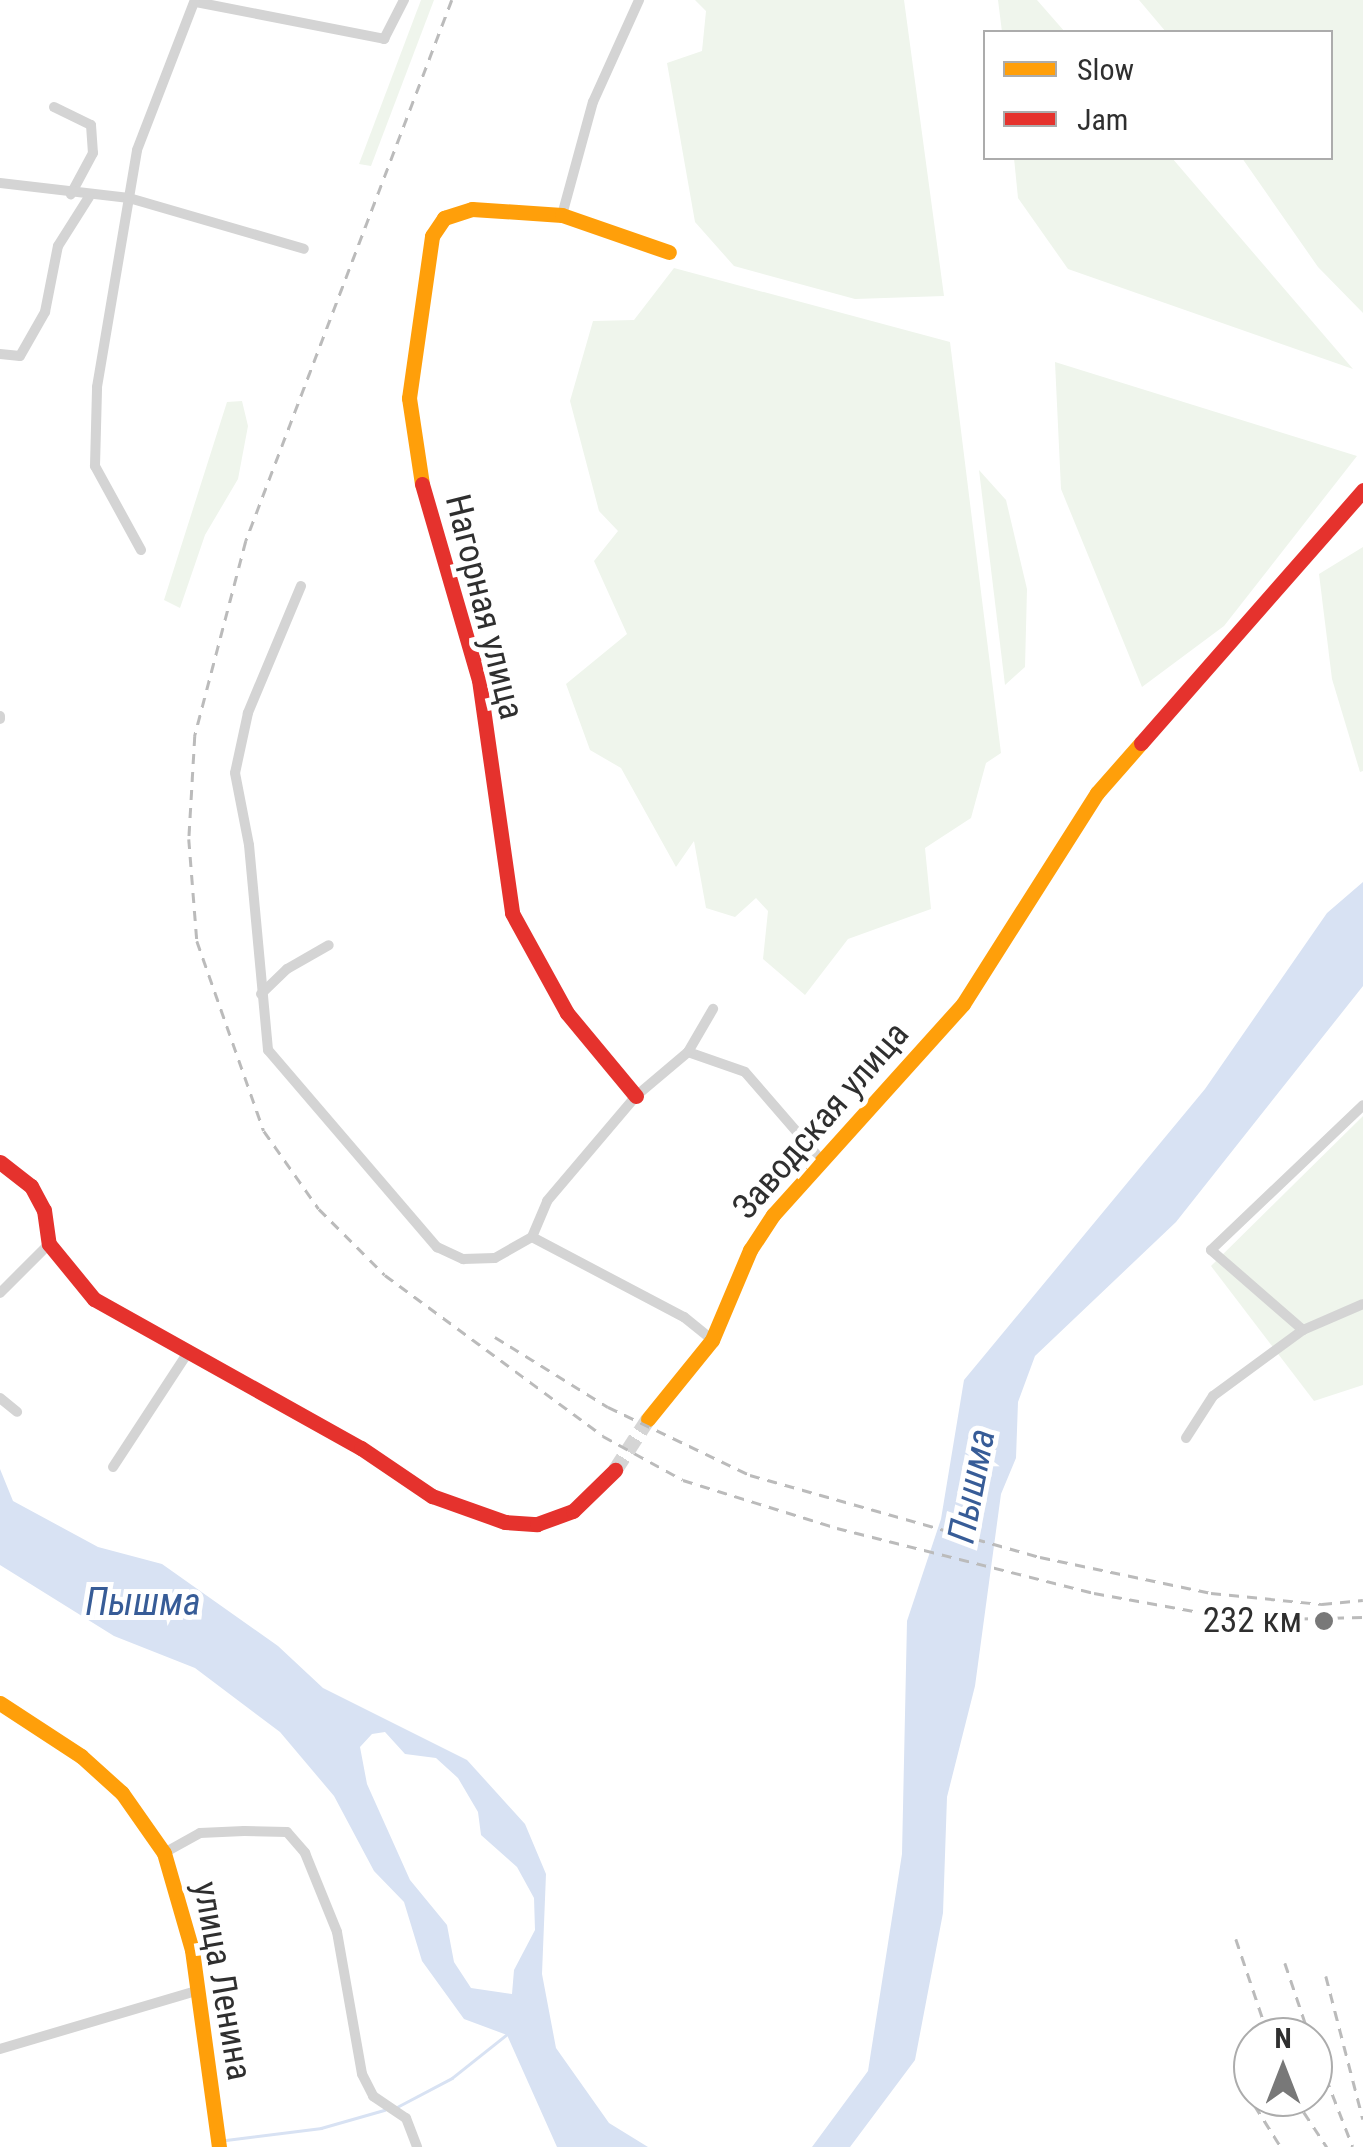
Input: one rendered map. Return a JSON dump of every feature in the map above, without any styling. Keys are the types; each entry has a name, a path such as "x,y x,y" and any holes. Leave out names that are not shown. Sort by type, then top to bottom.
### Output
{"street":[{"path":"141,550 107,494 92,436 109,293 137,150 196,1 384,39 404,0"},
{"path":"562,216 593,102 639,0"},
{"path":"54,107 91,125 93,152 71,194"},
{"path":"0,183 89,197 129,198 304,249"},
{"path":"0,354 20,356 45,312 58,246 89,197"},
{"name":"Нагорная улица","path":"636,1096 567,1013 512,913 479,680 410,434 411,376 432,236 444,218 472,209 562,216 669,252"},
{"name":"Заводская улица","path":"648,1419 712,1340 750,1250 963,1004 1097,792 1363,490"},
{"path":"301,586 248,713 235,773 249,844 268,1050 283,1074 437,1246 462,1258 495,1258 532,1237 547,1201 636,1096 688,1052 714,1009"},
{"path":"260,994 286,969 329,944"},
{"path":"688,1052 745,1072 823,1162"},
{"path":"1303,1330 1211,1250 1363,1106"},
{"path":"0,1162 30,1186 44,1210 49,1244 94,1299 361,1448 432,1496 505,1522 537,1524 573,1511 615,1470"},
{"path":"532,1237 684,1317 712,1340"},
{"path":"0,1293 49,1244"},
{"path":"1186,1438 1213,1396 1303,1330 1363,1304"},
{"path":"113,1468 187,1354"},
{"path":"0,1398 17,1412"},
{"name":"улица Ленина","path":"0,1703 81,1756 122,1793 164,1852 199,1990 219,2147"},
{"path":"164,1852 200,1834 287,1832 305,1853 337,1932 362,2074 382,2102 398,2113 417,2147"},
{"path":"0,2049 199,1990"}],"shaded area":[{"path":"421,0 434,0 371,166 359,164"},
{"path":"695,0 904,0 944,296 855,299 734,266 695,222 667,63 702,51 706,11"},
{"path":"998,0 1037,0 1063,30 1002,30"},
{"path":"1139,0 1363,0 1363,313 1318,267 1243,160 1333,160 1333,30 1164,30"},
{"path":"1014,160 1174,160 1353,369 1068,269 1018,198"},
{"path":"674,268 950,342 1001,753 986,763 971,818 925,848 931,909 848,939 805,995 763,959 768,911 756,898 735,917 706,908 694,841 676,867 621,768 590,750 566,684 627,634 594,561 618,531 599,511 570,401 593,321 634,320"},
{"path":"1055,362 1357,456 1224,626 1142,687 1061,489"},
{"path":"242,401 248,426 238,479 205,535 180,608 164,600 227,402"},
{"path":"979,470 1006,500 1027,589 1025,667 1005,685"},
{"path":"1363,547 1360,772 1332,679 1319,574"},
{"path":"1363,1116 1363,1385 1314,1401 1211,1266"}],"water":[{"name":"Пышма","path":"1363,882 1363,986 1176,1222 1035,1356 1018,1402 1016,1458 1001,1494 975,1686 947,1797 943,1913 915,2060 850,2147 812,2147 868,2071 902,1854 907,1621 941,1519 964,1380 1205,1089 1327,913"},
{"name":"Пышма","path":"0,1469 13,1501 98,1547 162,1564 278,1646 323,1688 467,1760 525,1824 546,1874 542,1974 556,2048 609,2123 648,2147 557,2147 507,2035 464,2019 422,1961 404,1902 374,1871 334,1796 280,1732 195,1668 114,1636 0,1565","holes":["385,1732 405,1754 436,1758 458,1778 478,1812 481,1835 517,1867 534,1898 535,1930 514,1970 512,1994 471,1988 454,1962 447,1925 410,1880 367,1784 360,1747 372,1734"]}],"waterway":[{"path":"397,2107 452,2078 506,2035"},
{"path":"226,2140 321,2128 384,2110"}],"tunnel":[{"path":"615,1470 648,1419"}],"railway":[{"path":"452,0 246,541 195,736 189,839 197,941 264,1131 319,1209 385,1275 603,1436 683,1480 837,1528 1094,1593 1244,1620 1363,1617"},
{"path":"495,1337 608,1407 750,1475 1040,1557 1211,1593 1322,1604 1363,1600"},
{"path":"1236,1939 1262,2017"},
{"path":"1285,1963 1303,2017"},
{"path":"1326,1976 1363,2119"},
{"path":"1333,2096 1353,2147"},
{"path":"1262,2117 1281,2147"},
{"path":"1307,2117 1327,2147"}],"traffic: slow":[{"path":"422,484 409,398 432,236 444,218 472,209 562,215 669,252"},
{"path":"648,1419 712,1340 750,1250 773,1215 963,1004 1097,793 1141,743"},
{"path":"0,1703 81,1756 122,1793 164,1853 192,1950 219,2147"}],"traffic: jam":[{"path":"422,484 479,680 512,913 567,1013 636,1096"},
{"path":"1141,743 1363,490"},
{"path":"0,1162 31,1186 44,1210 49,1244 94,1299 361,1448 432,1496 505,1522 537,1524 573,1511 615,1470"}],"place":[{"name":"232 км","path":"1324,1621"}]}
